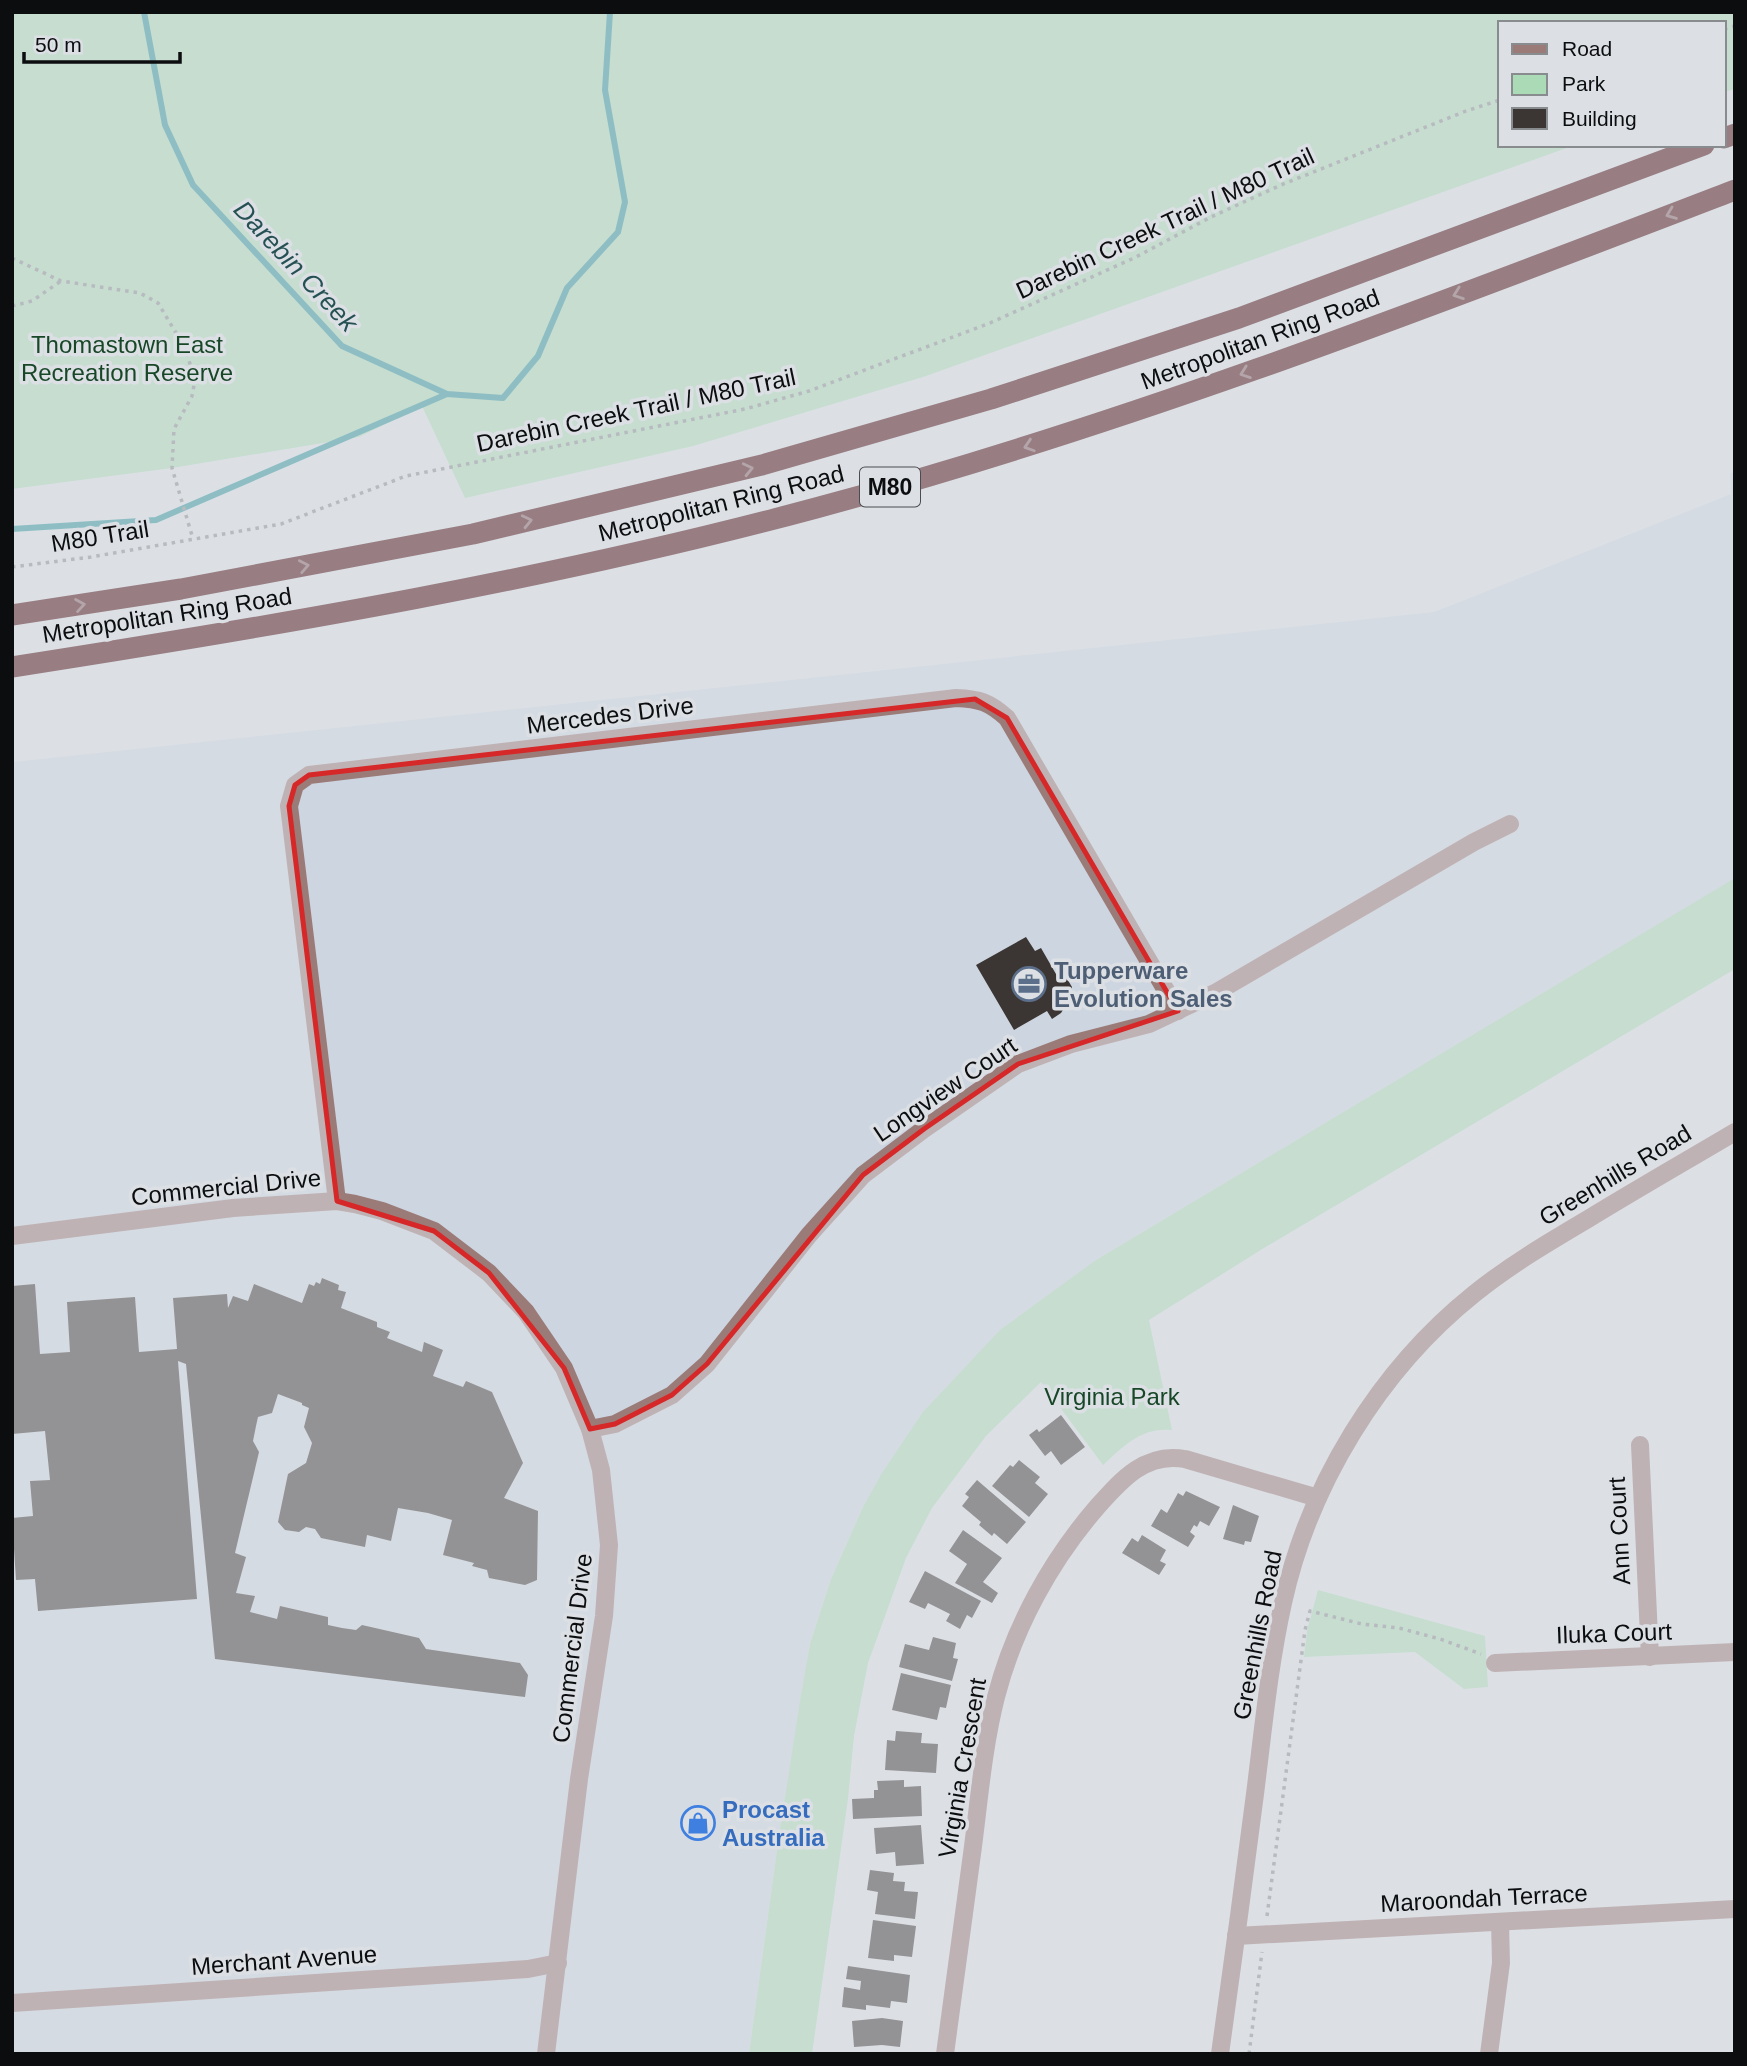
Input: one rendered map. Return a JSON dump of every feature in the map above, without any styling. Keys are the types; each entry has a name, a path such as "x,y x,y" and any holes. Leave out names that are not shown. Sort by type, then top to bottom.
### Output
{"highway":[{"name":"Metropolitan Ring Road","path":"12,615 181,589 473,534 762,465 991,399 1239,318 1699,147"},
{"name":"Metropolitan Ring Road","path":"12,667 197,638 434,595 694,539 817,508 979,462 1166,402 1735,190"}],"street":[{"name":"Mercedes Drive","path":"337,1201 289,806 295,785 309,775 956,698 975,699 992,704 1007,718 1178,1011"},
{"name":"Longview Court","path":"590,1429 629,1418 672,1395 690,1380 707,1364 809,1235 863,1175 1018,1064 1071,1044 1149,1024 1216,993 1474,842 1510,824"},
{"name":"Greenhills Road","path":"1220,2054 1283,1602 1297,1551 1318,1498 1350,1437 1394,1376 1428,1337 1473,1295 1524,1257 1735,1132"},
{"name":"Commercial Drive","path":"12,1236 233,1208 337,1201 382,1211 434,1231 489,1273 526,1312 564,1368 590,1429 601,1470 609,1545 604,1616 579,1779 546,2054"},
{"name":"Ann Court","path":"1640,1445 1650,1657"},
{"name":"Virginia Crescent","path":"945,2054 984,1761 996,1697 1027,1615 1066,1547 1124,1478 1139,1466 1163,1457 1185,1459 1318,1498"},
{"name":"Iluka Court","path":"1495,1662 1735,1652"},
{"name":"Maroondah Terrace","path":"1236,1936 1735,1909"},
{"path":"1489,2054 1501,1963 1500,1922"},
{"name":"Merchant Avenue","path":"12,2003 514,1970 558,1964"}],"path":[{"name":"Darebin Creek Trail / M80 Trail","path":"193,539 281,524 406,476 745,409 809,391 1000,318 1123,263 1211,217 1281,185 1498,101"},
{"path":"12,258 61,281 140,293 158,303 185,348 195,380 192,396 174,429 172,468 193,539"},
{"path":"12,306 32,300 61,281"},
{"name":"M80 Trail","path":"12,567 91,557 193,539"},
{"path":"1249,2054 1305,1630 1310,1611 1362,1624 1399,1628 1440,1639 1495,1662"}],"highlighted area":[{"path":"975,699 1007,718 1178,1011 1018,1064 924,1129 863,1175 707,1364 672,1395 615,1424 590,1429 564,1368 489,1273 434,1231 337,1201 289,806 295,785 309,775"}],"shaded area":[{"path":"1735,472 1735,879 1096,1260 863,1507 831,1579 810,1644 779,1836 749,2054 12,2054 12,762 1434,612 1731,494 1730,473"}],"green space":[{"name":"Thomastown East Recreation Reserve","path":"12,12 1735,12 1735,89 1726,91 1726,21 1498,21 1498,147 1569,147 923,377 693,446 465,498 422,406 359,437 172,468 12,489"},
{"name":"Virginia Park","path":"1735,878 1735,969 1264,1248 1149,1320 1172,1430 1151,1432 1134,1439 1103,1465 1041,1382 986,1436 932,1508 906,1558 868,1663 854,1736 848,1799 812,2054 749,2054 779,1836 810,1644 831,1579 863,1507 923,1412 1000,1330 1096,1260"},
{"path":"1318,1590 1485,1636 1488,1687 1464,1689 1415,1652 1304,1657 1307,1631"}],"building":[{"name":"Tupperware Evolution Sales","path":"1026,937 1035,951 1041,948 1060,981 1066,977 1072,987 1070,999 1061,1013 1052,1019 1047,1011 1014,1030 976,965"},
{"path":"322,1278 339,1285 338,1290 346,1292 341,1308 377,1322 377,1327 390,1332 387,1338 422,1352 424,1342 443,1350 433,1376 463,1387 466,1381 492,1392 523,1463 504,1498 538,1511 537,1580 525,1585 489,1578 487,1570 472,1566 474,1563 443,1555 452,1520 428,1513 398,1508 391,1541 367,1535 365,1547 321,1538 315,1529 306,1527 299,1532 285,1530 278,1522 288,1474 306,1463 312,1443 304,1427 309,1408 278,1394 272,1413 258,1417 256,1426 253,1441 259,1452 235,1553 246,1557 236,1593 255,1596 250,1612 277,1619 280,1606 328,1617 328,1625 356,1630 362,1625 419,1638 426,1649 520,1663 528,1675 525,1697 215,1659 186,1364 178,1361 197,1599 38,1611 35,1579 16,1580 12,1518 33,1516 30,1481 50,1480 45,1431 12,1434 12,1286 35,1284 40,1354 70,1352 67,1302 135,1297 139,1352 177,1349 173,1298 227,1294 228,1308 233,1296 248,1301 254,1284 302,1303 309,1284 320,1284"},
{"path":"1061,1415 1085,1447 1061,1465 1051,1451 1045,1456 1029,1435 1037,1429 1039,1432"},
{"path":"1019,1460 1040,1477 1035,1483 1048,1494 1029,1517 992,1486 1010,1465 1013,1467"},
{"path":"977,1480 1026,1522 1007,1544 994,1533 992,1536 979,1525 981,1522 962,1506 969,1497 965,1494"},
{"path":"1186,1491 1220,1507 1209,1526 1200,1521 1197,1527 1194,1525 1190,1532 1195,1536 1188,1547 1151,1526 1161,1509 1167,1513 1178,1493 1183,1496"},
{"path":"1233,1505 1259,1516 1251,1542 1245,1541 1244,1545 1223,1539"},
{"path":"963,1530 1002,1558 983,1582 998,1593 992,1603 955,1583 967,1564 949,1551"},
{"path":"1142,1535 1166,1550 1160,1561 1166,1564 1159,1575 1122,1553 1132,1538 1138,1542"},
{"path":"925,1571 981,1601 972,1618 967,1615 960,1629 946,1621 950,1614 928,1603 925,1609 909,1602"},
{"path":"933,1637 956,1643 953,1658 958,1659 952,1681 899,1667 905,1644 929,1650"},
{"path":"901,1673 951,1685 946,1708 940,1707 937,1720 892,1710"},
{"path":"896,1731 922,1733 921,1743 938,1744 936,1773 885,1770 887,1740 895,1741"},
{"path":"904,1780 904,1787 921,1786 922,1816 853,1819 852,1799 874,1798 874,1790 878,1790 877,1781"},
{"path":"921,1825 924,1864 896,1866 895,1852 876,1854 874,1828"},
{"path":"870,1870 894,1873 893,1881 905,1882 904,1891 918,1892 915,1919 875,1914 878,1892 867,1890"},
{"path":"873,1920 916,1926 912,1957 894,1955 894,1961 868,1958"},
{"path":"848,1966 910,1975 907,2003 891,2001 890,2008 866,2005 866,2010 842,2007 844,1987 860,1990 861,1981 846,1979"},
{"path":"882,2018 903,2021 900,2047 854,2047 852,2021"}],"waterway":[{"name":"Darebin Creek","path":"144,12 165,125 193,185 342,346 447,394 503,398 538,356 567,288 618,232 625,202 605,90 610,12"},
{"path":"12,529 156,520 447,394"}],"place":[{"name":"Tupperware Evolution Sales","path":"1029,984"},
{"name":"Procast Australia","path":"698,1823"}]}
